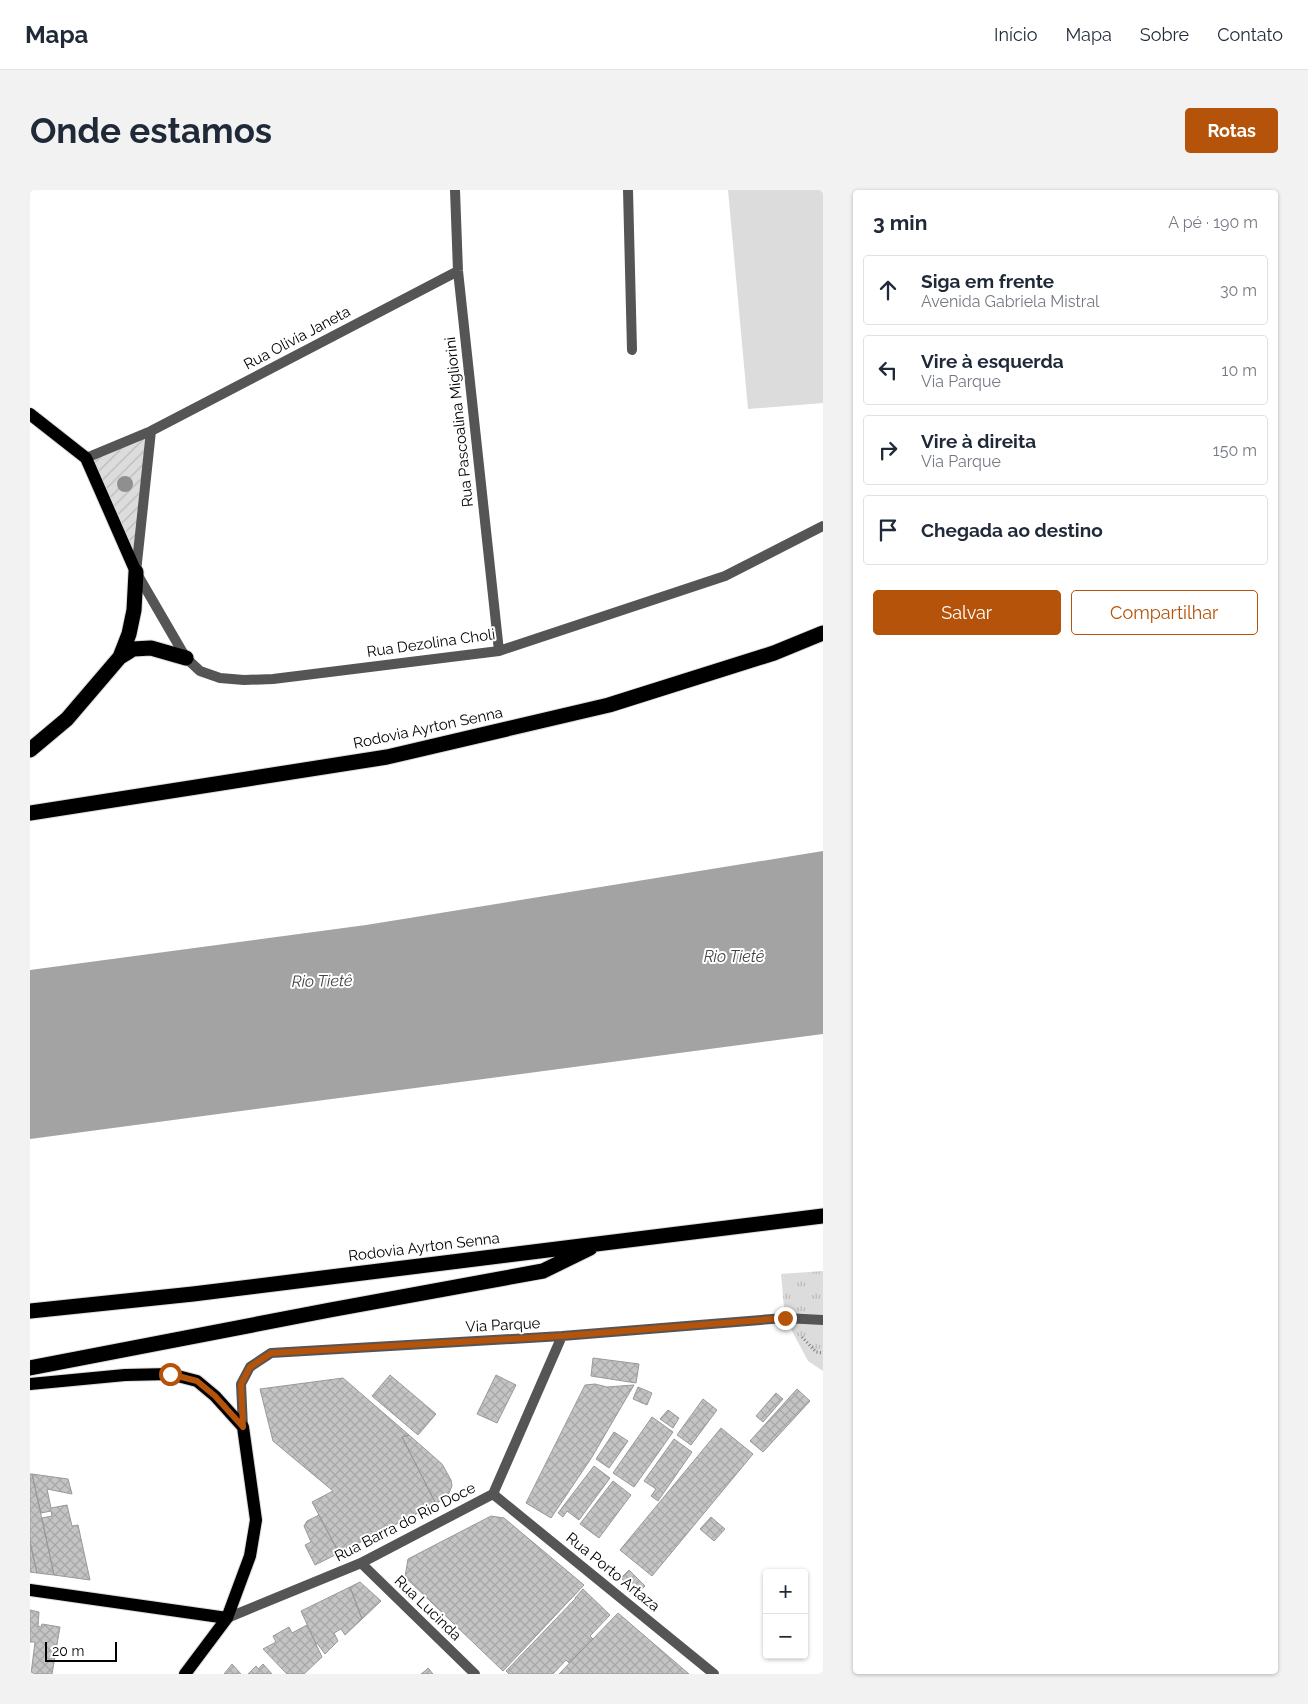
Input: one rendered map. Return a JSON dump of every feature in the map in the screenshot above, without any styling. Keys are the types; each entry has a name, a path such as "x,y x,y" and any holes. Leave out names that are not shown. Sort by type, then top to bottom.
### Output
{"highway":[{"path":"120,657 129,634 134,610 136,572"},
{"name":"Rodovia Ayrton Senna","path":"30,813 387,757 609,705 774,653 823,633"},
{"path":"30,750 67,719 120,657 133,649 150,648 186,658"},
{"name":"Rodovia Ayrton Senna","path":"30,1311 193,1294 823,1216"},
{"path":"30,1368 544,1271 600,1243"}],"main road":[{"path":"30,414 86,458 136,572"},
{"path":"30,1384 125,1375 170,1374 197,1381 215,1396 243,1427 256,1520 250,1556 227,1618 185,1674"},
{"path":"30,1590 227,1618"}],"street":[{"name":"Rua Pascoalina Migliorini","path":"455,190 458,271 498,651"},
{"path":"628,190 632,350"},
{"name":"Rua Olivia Janeta","path":"86,458 151,431 458,271"},
{"path":"136,572 151,431"},
{"name":"Rua Dezolina Choli","path":"136,572 186,658 200,670 220,678 244,680 274,679 498,651 725,576 823,526"},
{"name":"Via Parque","path":"243,1427 241,1384 250,1367 271,1353 562,1336 785,1318 823,1320"},
{"name":"Rua Barra do Rio Doce","path":"227,1618 361,1563 493,1494 562,1336"},
{"name":"Rua Porto Artaza","path":"493,1494 714,1674"},
{"name":"Rua Lucinda","path":"361,1563 475,1674"}],"green space":[{"path":"728,190 823,190 823,403 748,409"},
{"path":"151,431 136,572 86,458"},
{"path":"823,1271 823,1371 808,1361 785,1318 781,1274"}],"water":[{"name":"Rio Tietê","path":"823,851 823,1034 30,1139 30,970 366,925"}],"building":[{"path":"593,1358 639,1364 636,1383 591,1376"},
{"path":"390,1375 436,1414 418,1435 372,1396"},
{"path":"496,1375 516,1385 497,1423 477,1414"},
{"path":"343,1378 409,1435 402,1437 436,1504 339,1553 312,1502 333,1491 273,1441 260,1389"},
{"path":"595,1384 607,1387 634,1385 592,1457 551,1518 526,1503 585,1385"},
{"path":"638,1387 652,1393 647,1405 633,1399"},
{"path":"797,1389 810,1401 763,1452 750,1441"},
{"path":"776,1393 783,1399 763,1422 756,1416"},
{"path":"703,1399 717,1410 691,1445 677,1435"},
{"path":"668,1410 679,1418 673,1428 660,1419"},
{"path":"652,1417 673,1432 634,1487 613,1473"},
{"path":"721,1428 753,1454 652,1576 620,1550"},
{"path":"614,1432 628,1441 609,1468 596,1459"},
{"path":"409,1435 442,1464 451,1480 452,1486 448,1495 436,1504 402,1437"},
{"path":"674,1439 692,1452 658,1501 651,1496 656,1489 644,1481"},
{"path":"594,1466 610,1478 579,1520 567,1511 563,1517 558,1513"},
{"path":"30,1474 32,1474 54,1575 37,1573 30,1542"},
{"path":"32,1474 68,1479 72,1494 47,1489 51,1508 67,1505 72,1526 78,1525 90,1580 54,1575 42,1518 52,1516 51,1511 41,1513"},
{"path":"613,1481 631,1495 599,1538 580,1524"},
{"path":"319,1515 339,1553 315,1565 305,1545 311,1542 304,1526 307,1521"},
{"path":"491,1516 504,1518 584,1585 503,1671 405,1577 408,1559"},
{"path":"711,1517 725,1529 714,1541 700,1529"},
{"path":"30,1542 37,1573 30,1572"},
{"path":"629,1570 645,1586 637,1594 621,1578"},
{"path":"360,1582 381,1601 362,1619 350,1587"},
{"path":"350,1587 362,1619 345,1635 341,1629 334,1633 338,1641 325,1654 316,1644 301,1611"},
{"path":"583,1589 610,1615 590,1636 593,1639 569,1663 566,1660 553,1674 509,1674 506,1671"},
{"path":"30,1610 39,1612 38,1626 41,1627 42,1624 60,1627 52,1674 31,1674 35,1642 30,1642"},
{"path":"618,1613 689,1674 559,1674"},
{"path":"307,1625 322,1657 304,1674 287,1674 263,1649 276,1642 273,1636 289,1627 292,1633"},
{"path":"232,1664 241,1674 224,1674"},
{"path":"263,1664 272,1674 248,1674 256,1666 258,1669"},
{"path":"428,1668 433,1674 421,1674 425,1671"}],"route":[{"path":"170,1374 197,1381 215,1396 243,1427 241,1384 250,1367 271,1353 562,1336 785,1318"}]}
